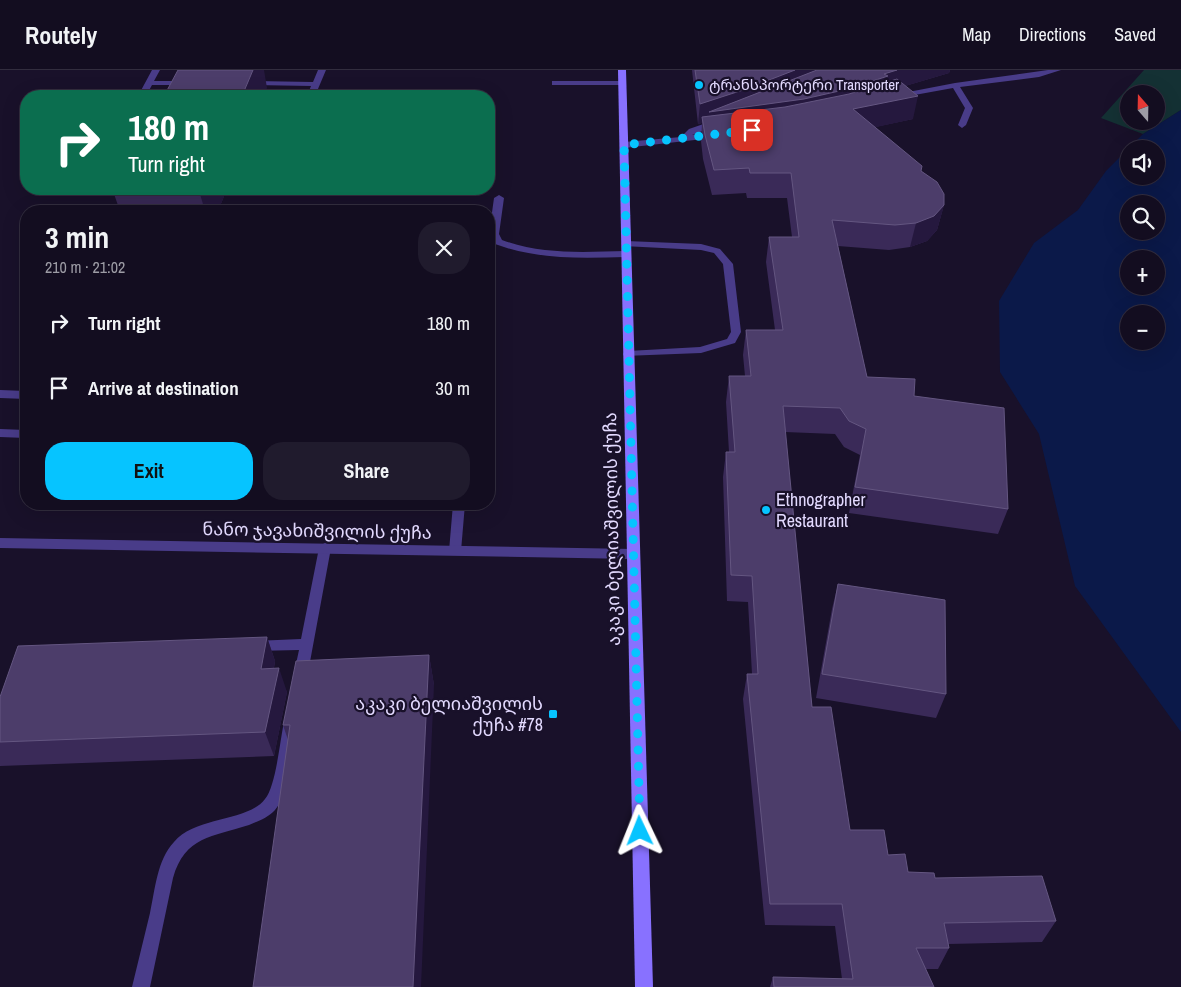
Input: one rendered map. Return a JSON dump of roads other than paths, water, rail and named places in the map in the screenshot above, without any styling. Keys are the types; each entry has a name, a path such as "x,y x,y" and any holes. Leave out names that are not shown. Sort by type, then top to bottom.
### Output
{"main road":[{"name":"აკაკი ბელიაშვილის ქუჩა","path":"622,70 632,554 644,987"}],"street":[{"path":"145,90 156,70"},
{"path":"314,90 322,70"},
{"path":"888,99 955,85 1039,75 1057,70"},
{"path":"149,83 197,83"},
{"path":"237,83 316,84"},
{"path":"556,83 622,83"},
{"path":"955,85 969,108 962,125"},
{"path":"683,139 692,131 731,118"},
{"path":"624,145 724,134"},
{"path":"495,227 499,198"},
{"path":"495,236 498,242 512,249 532,253 700,247 717,251 728,264 736,332 731,341 701,350 628,354"},
{"path":"0,394 20,395"},
{"path":"0,433 20,434"},
{"path":"455,550 458,510"},
{"name":"ნანო ჯავახიშვილის ქუჩა","path":"0,543 632,554"},
{"path":"297,692 325,548"},
{"path":"237,646 306,644"},
{"path":"141,987 167,870 178,849 186,840 212,828 255,815 270,805 278,788 293,711"}],"water":[{"path":"1181,110 1181,732 1075,586 1039,434 1000,372 999,301 1034,243 1078,210 1106,171 1120,157 1120,185 1165,185 1165,140 1137,140 1149,130 1165,130 1165,120"}],"place":[{"name":"ტრანსპორტერი Transporter","path":"699,85"},
{"name":"Ethnographer Restaurant","path":"766,510"},
{"name":"აკაკი ბელიაშვილის ქუჩა #78","path":"553,714"}]}
